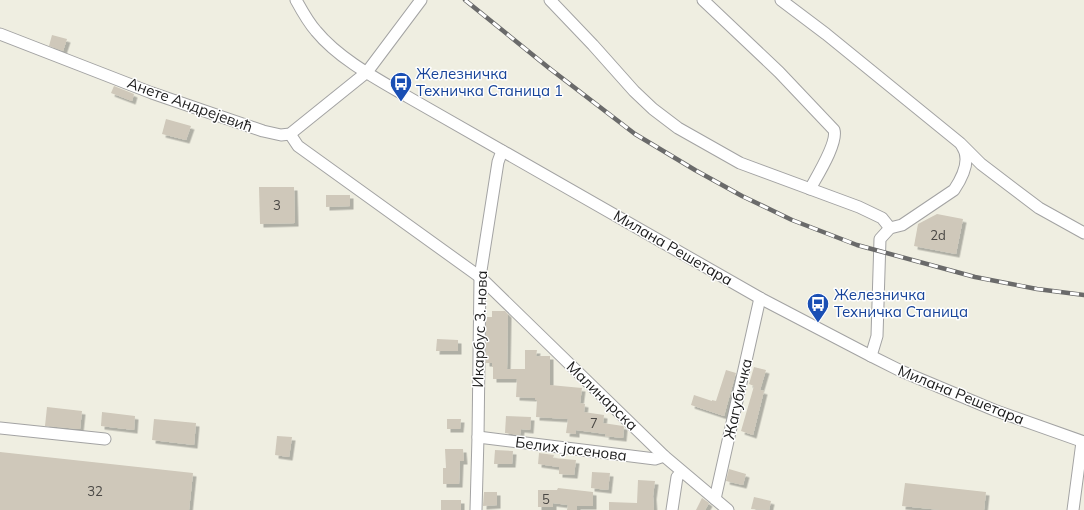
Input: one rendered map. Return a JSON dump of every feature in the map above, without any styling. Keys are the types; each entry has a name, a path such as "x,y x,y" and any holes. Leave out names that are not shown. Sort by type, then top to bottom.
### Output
{"street":[{"name":"Милана Решетара","path":"296,0 315,30 325,41 367,72 405,96 760,298 904,373 994,410 1083,442"},
{"path":"290,134 367,72 421,0"},
{"path":"550,0 634,91 653,109 678,128 740,163 859,207 882,218 890,228"},
{"path":"703,0 779,72 834,130 835,134 833,144 810,189"},
{"path":"781,0 826,34 960,143 981,164 1040,208 1084,233"},
{"name":"Анете Андрејевић","path":"0,34 152,93 262,131 281,135 290,134"},
{"name":"Малинарска","path":"290,134 298,146 480,277 664,456 728,510"},
{"path":"871,356 877,336 880,240 890,228 902,224 954,190 959,183 966,164 964,149 960,143"},
{"name":"Икарбус 3. нова","path":"476,510 480,277 498,162 502,151"},
{"name":"Жагубичка","path":"715,499 760,298"},
{"path":"0,428 105,439"},
{"name":"Белих јасенова","path":"478,437 655,459 664,456"},
{"path":"1073,510 1083,442"},
{"path":"672,510 677,477 682,472"}],"building":[{"path":"52,35 67,39 63,51 49,46"},
{"path":"114,86 134,94 132,101 111,93"},
{"path":"166,119 191,126 186,140 162,134"},
{"path":"259,187 294,187 295,223 260,224"},
{"path":"326,195 350,195 350,206 326,207"},
{"path":"937,214 963,219 956,254 914,246 918,224"},
{"path":"492,311 505,311 508,314 507,369 525,369 525,350 537,350 536,356 550,356 550,385 582,388 580,403 585,404 584,412 604,415 603,423 623,426 623,438 576,430 576,434 566,433 568,419 536,417 537,400 535,400 535,398 516,397 517,379 493,379 492,363 486,363 486,317 492,317"},
{"path":"437,339 458,340 458,351 436,351"},
{"path":"754,367 766,370 760,390 764,391 753,435 741,431 754,386 749,384"},
{"path":"726,370 736,373 724,416 691,405 694,395 716,401"},
{"path":"47,407 82,411 80,429 45,426"},
{"path":"102,412 135,416 134,430 101,426"},
{"path":"506,416 531,417 530,430 521,429 520,435 505,433"},
{"path":"154,419 196,423 194,445 152,440"},
{"path":"447,419 461,419 460,429 447,429"},
{"path":"277,436 292,437 289,457 275,455"},
{"path":"445,449 463,449 464,461 460,461 459,484 443,484 443,468 446,468"},
{"path":"495,450 513,451 512,464 494,464"},
{"path":"0,452 193,473 189,510 0,510"},
{"path":"539,453 554,455 553,458 576,460 574,475 559,474 559,467 538,464"},
{"path":"729,469 746,474 743,485 726,481"},
{"path":"592,472 610,473 608,490 591,488"},
{"path":"638,480 655,481 653,496 654,510 609,510 609,502 637,503"},
{"path":"905,483 986,492 984,510 941,510 902,506"},
{"path":"558,488 593,492 593,506 577,506 577,510 567,510 568,505 553,503 553,507 538,507 538,490 557,490"},
{"path":"484,492 497,492 497,505 483,506"},
{"path":"754,497 771,501 769,510 751,509"},
{"path":"702,498 709,503 705,510 696,510"},
{"path":"441,500 461,500 461,510 441,510"}],"railway":[{"path":"465,0 549,68 635,134 742,196 792,220 857,245 975,277 1037,289 1084,295"}],"place":[{"name":"Железничка Техничка Станица 1","path":"401,102"},
{"name":"Железничка Техничка Станица","path":"818,324"}]}
